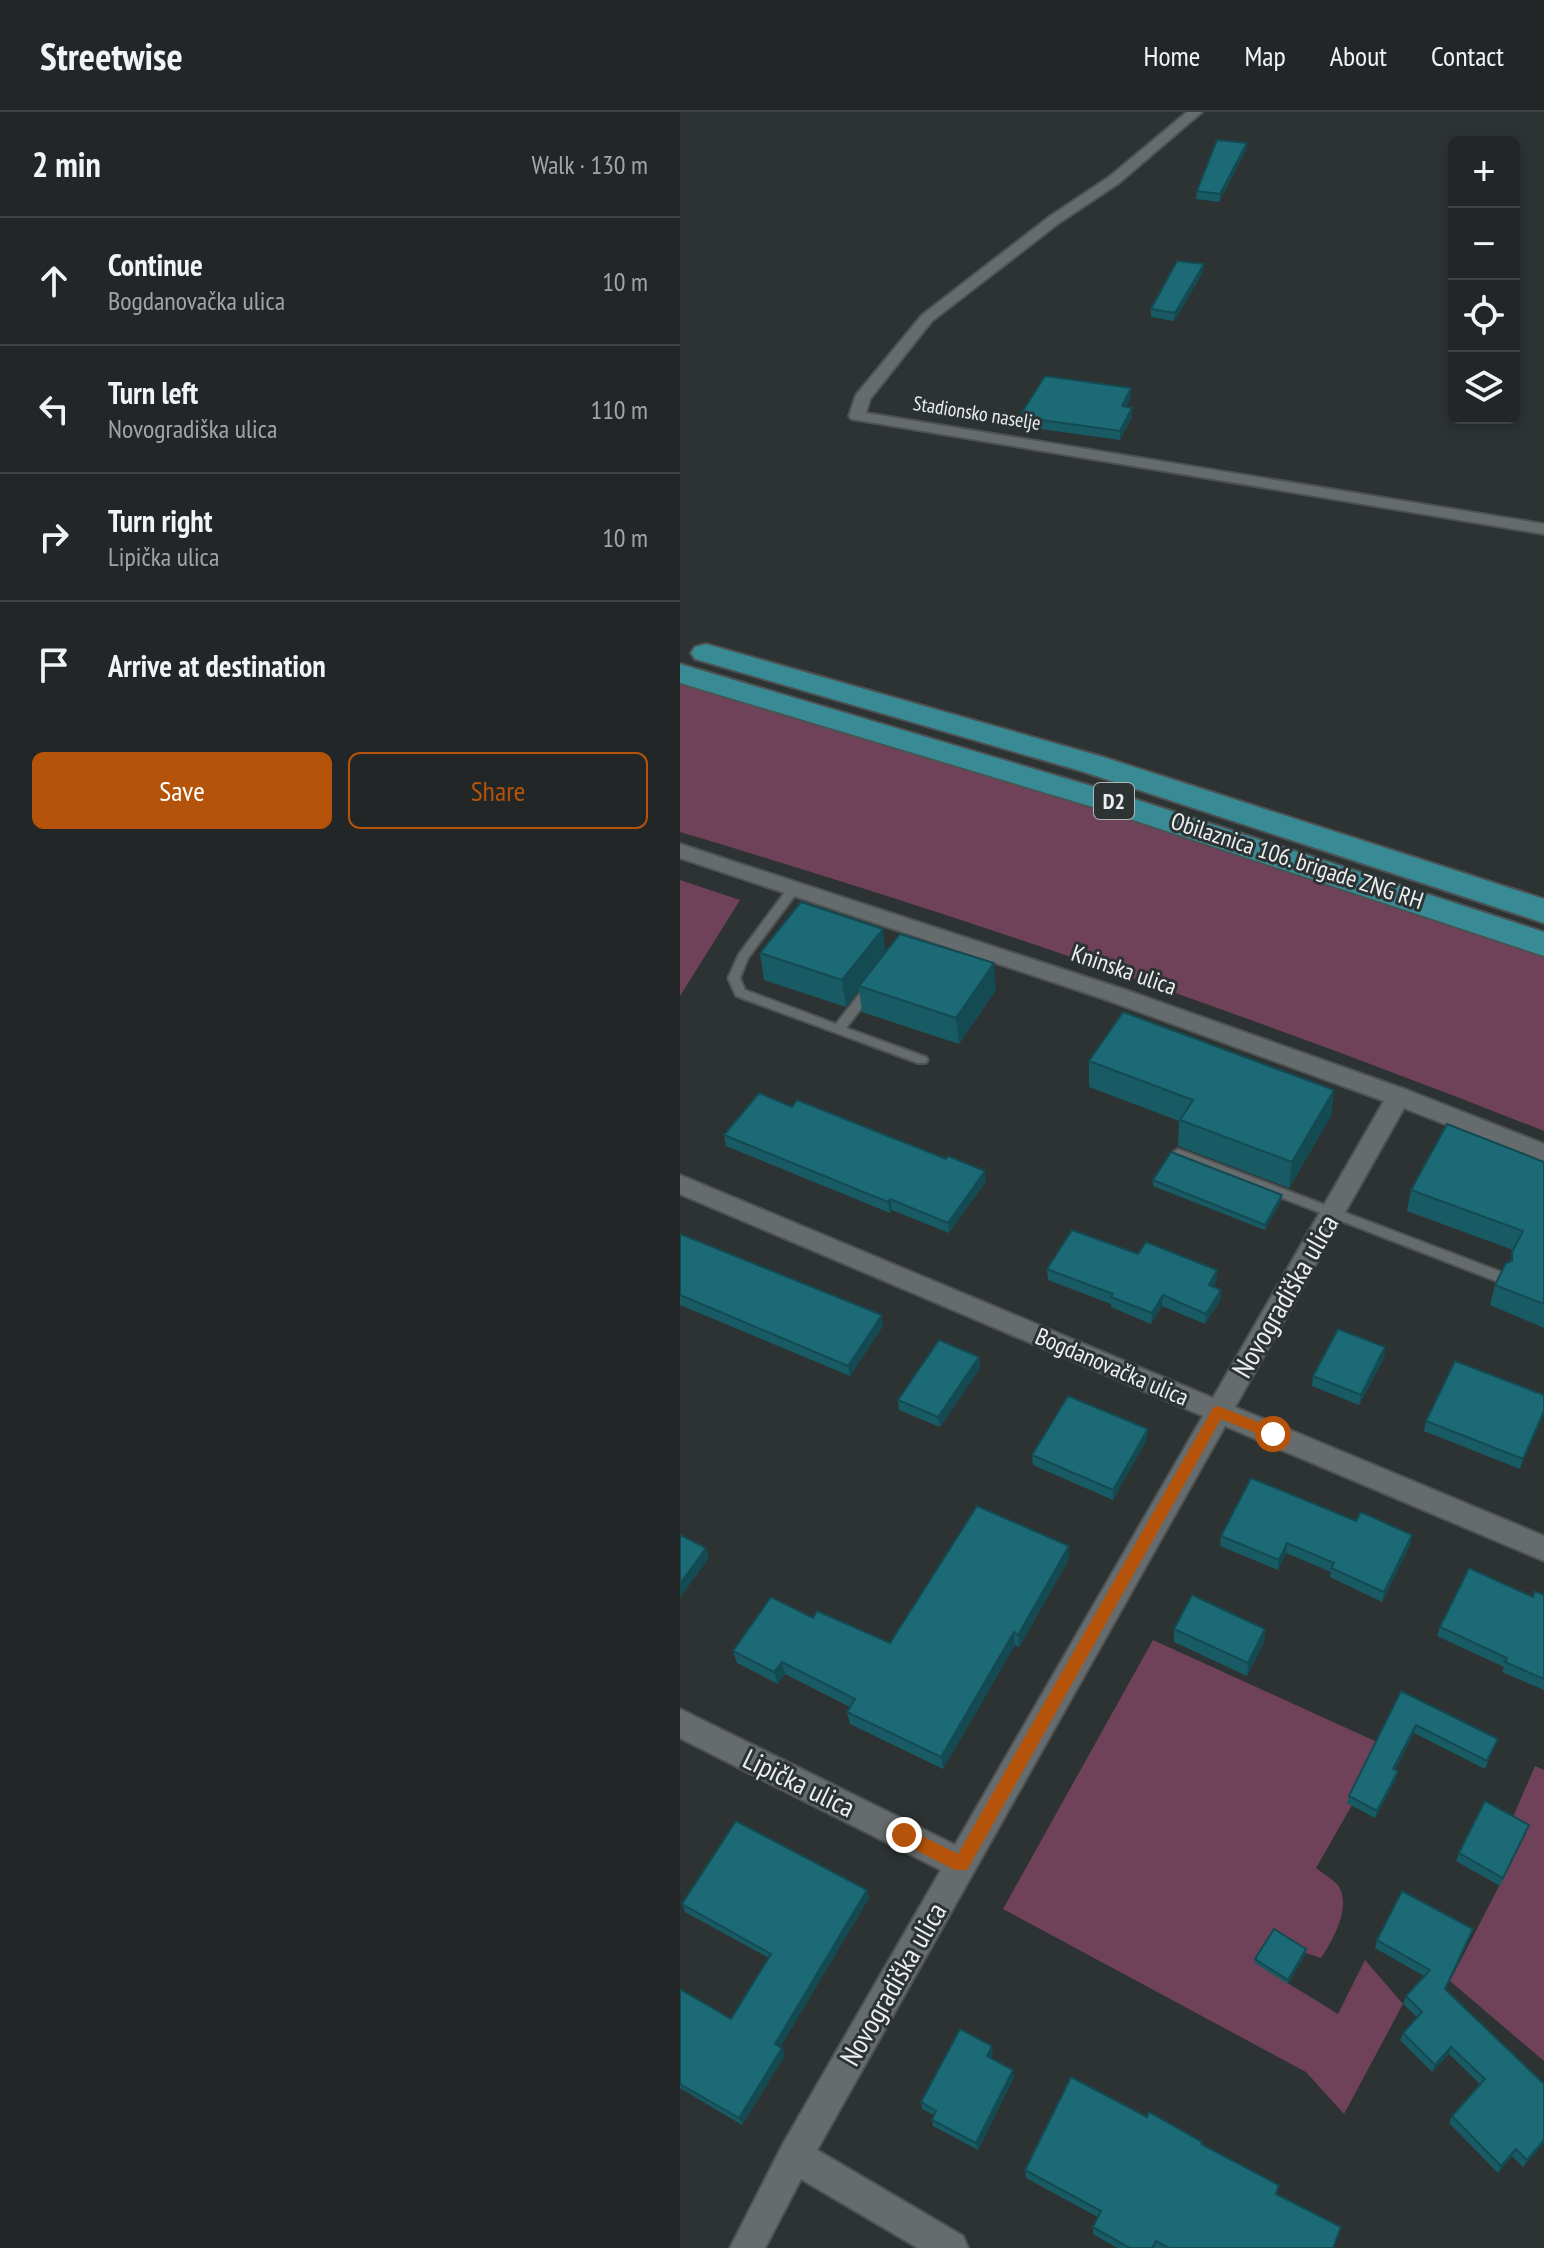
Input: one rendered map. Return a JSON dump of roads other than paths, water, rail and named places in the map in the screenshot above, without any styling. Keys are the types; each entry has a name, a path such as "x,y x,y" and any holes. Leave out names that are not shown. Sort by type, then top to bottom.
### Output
{"highway":[{"name":"Obilaznica 106. brigade ZNG RH","path":"680,647 1092,764 1544,911"},
{"name":"Obilaznica 106. brigade ZNG RH","path":"680,673 934,745 1135,808 1544,944"}],"street":[{"name":"Stadionsko naselje","path":"1195,112 1114,180 1054,220 927,318 862,398 857,416 1544,529"},
{"name":"Kninska ulica","path":"680,851 795,887 915,932 1399,1096 1544,1154"},
{"name":"Novogradiška ulica","path":"747,2248 795,2156 1399,1096"},
{"name":"Bogdanovačka ulica","path":"680,1184 1544,1549"},
{"name":"Lipička ulica","path":"680,1723 961,1864"},
{"path":"795,2156 951,2248"}],"lane":[{"path":"795,887 743,957 734,978 740,993 922,1060"},
{"path":"839,1028 875,981"},
{"path":"1178,1153 1500,1277"}]}
